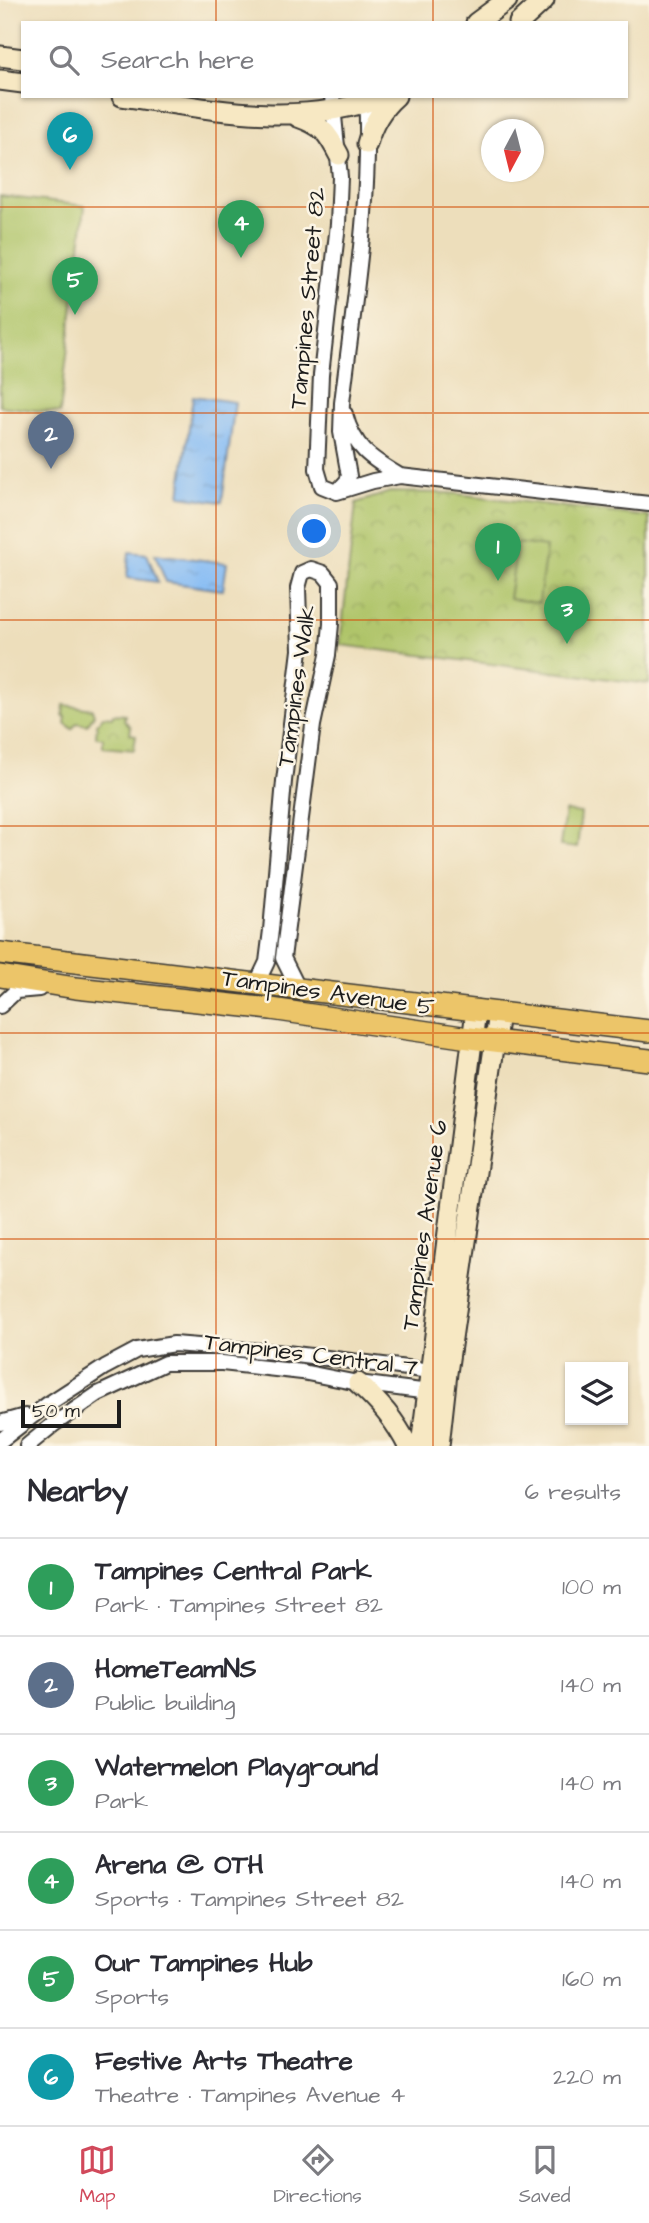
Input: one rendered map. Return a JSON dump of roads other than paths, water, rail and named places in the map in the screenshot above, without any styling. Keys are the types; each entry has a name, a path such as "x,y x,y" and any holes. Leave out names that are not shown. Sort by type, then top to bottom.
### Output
{"main road":[{"name":"Tampines Avenue 5","path":"0,953 649,1031"},
{"name":"Tampines Avenue 5","path":"0,976 76,988 271,1009 473,1039 649,1060"},
{"path":"257,983 260,998 271,1009"}],"street":[{"path":"479,21 507,0"},
{"path":"521,21 544,0"},
{"path":"0,56 21,59"},
{"path":"0,80 21,83"},
{"path":"137,98 257,114 293,115 333,104 366,100"},
{"path":"368,144 371,129 394,98"},
{"name":"Tampines Street 82","path":"337,492 349,476 341,432 342,403 365,202 368,144 366,100"},
{"name":"Tampines Street 82","path":"333,104 339,155 338,223 321,375 317,468 321,486 337,492 400,476 649,504"},
{"path":"293,115 320,126 339,155"},
{"name":"Tampines Street 82","path":"342,403 347,422 364,453 400,476"},
{"name":"Tampines Walk","path":"257,983 267,962 271,930 284,781 300,650 298,588 302,573 316,570 331,583 331,624 328,655 313,725 283,958 298,988"},
{"path":"0,1006 16,991 76,988"},
{"name":"Tampines Avenue 6","path":"438,1372 476,1010"},
{"name":"Tampines Avenue 6","path":"421,1446 435,1393 499,1013"},
{"name":"Tampines Central 7","path":"0,1441 105,1367 136,1350 174,1344 287,1353 438,1372"},
{"name":"Tampines Central 7","path":"27,1446 98,1394 165,1363 222,1363 302,1372 358,1383 435,1393"},
{"path":"358,1383 383,1405 399,1427 408,1446"},
{"name":"Tampines Avenue 6","path":"435,1393 439,1446"},
{"name":"Tampines Central 7","path":"0,1423 43,1409"},
{"path":"40,1446 54,1424"}],"water":[{"path":"193,396 235,402 222,502 180,496"},
{"path":"129,552 147,554 158,582 127,578"},
{"path":"155,554 227,563 223,590 166,582"}],"place":[{"name":"Festive Arts Theatre","path":"70,170"},
{"name":"Arena @ OTH","path":"241,258"},
{"name":"Our Tampines Hub","path":"75,315"},
{"name":"HomeTeamNS","path":"51,469"},
{"name":"Tampines Central Park","path":"498,581"},
{"name":"Watermelon Playground","path":"567,644"}]}
